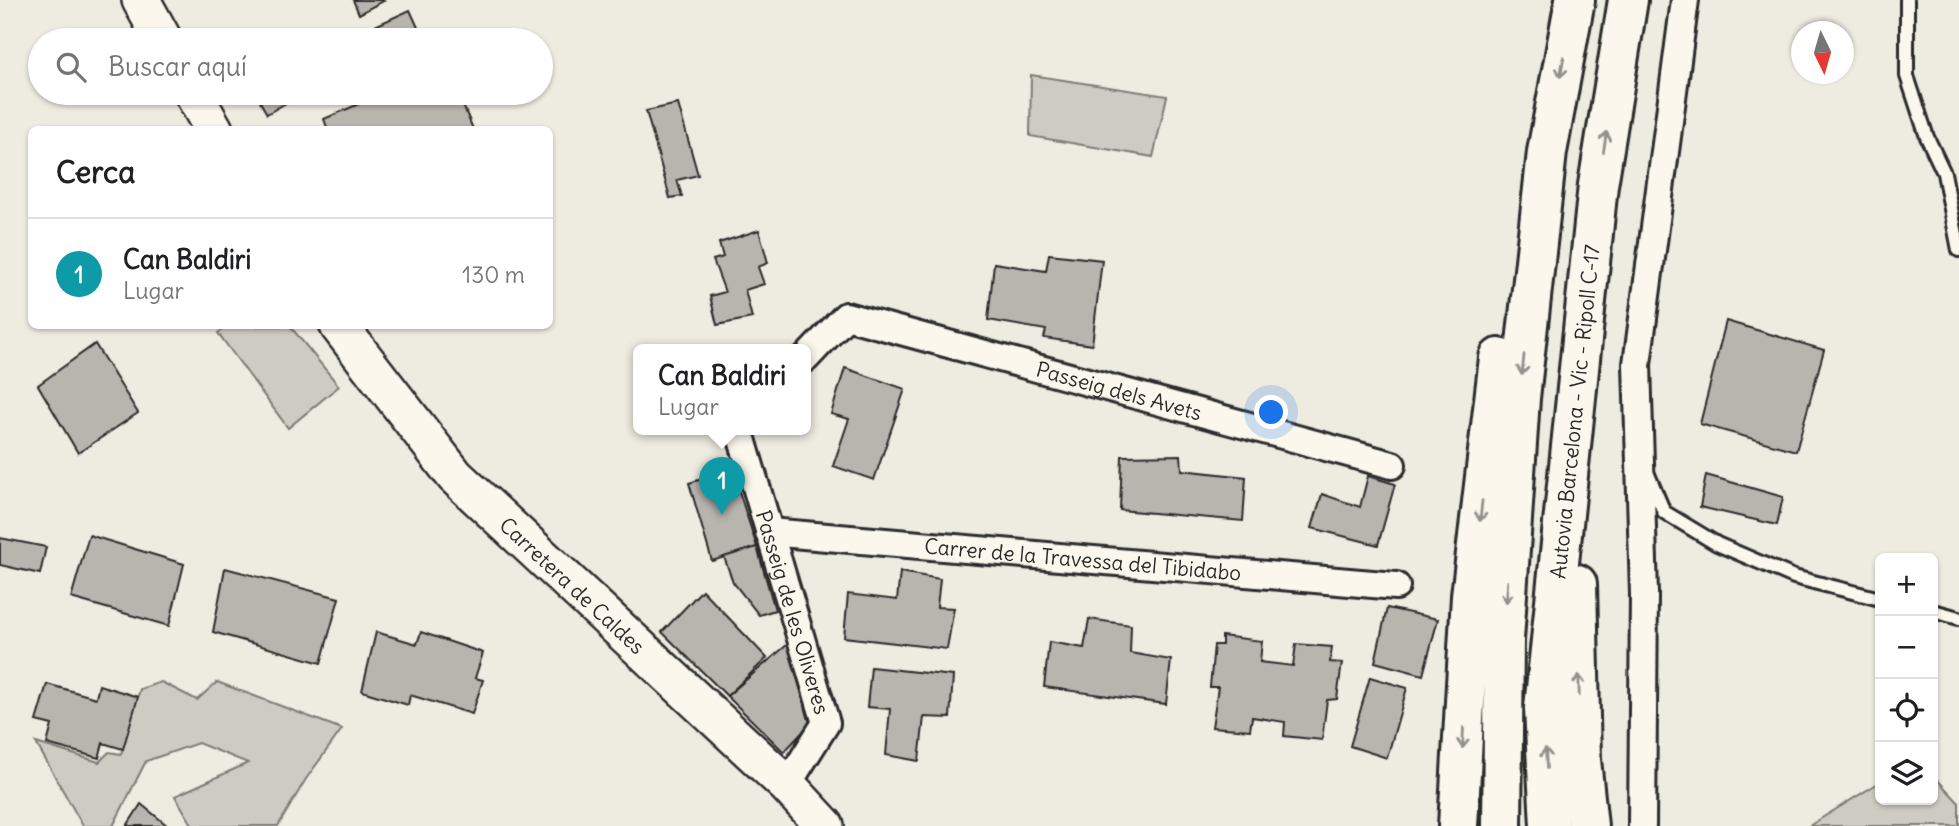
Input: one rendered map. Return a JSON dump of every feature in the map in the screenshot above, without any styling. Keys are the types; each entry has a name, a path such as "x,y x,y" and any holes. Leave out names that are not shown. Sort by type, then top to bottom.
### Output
{"highway":[{"path":"1458,826 1472,596 1502,332 1547,152 1575,0"},
{"name":"Autovia Barcelona - Vic - Ripoll C-17","path":"1550,826 1544,708 1598,185 1628,0"},
{"path":"1502,826 1506,600 1520,398 1547,152"},
{"path":"1588,826 1581,760 1576,538 1598,185"}],"street":[{"path":"141,0 156,28"},
{"path":"1642,826 1644,594 1637,363 1685,0"},
{"path":"200,105 212,126"},
{"name":"Passeig dels Avets","path":"811,353 846,316 1392,465"},
{"name":"Carretera de Caldes","path":"341,329 456,476 787,785 825,826"},
{"name":"Passeig de les Oliveres","path":"741,435 826,723 787,785"},
{"name":"Carrer de la Travessa del Tibidabo","path":"769,532 1396,586"}],"lane":[{"path":"1908,0 1907,76 1927,136 1944,173 1959,250"},
{"path":"1641,455 1664,512 1717,544 1794,577 1875,597"},
{"path":"1938,612 1959,618"}],"shaded area":[{"path":"1031,75 1167,96 1153,157 1030,136"},
{"path":"224,329 292,329 339,386 288,428 218,333"},
{"path":"161,682 197,700 217,682 342,729 306,779 278,826 193,826 175,796 248,763 198,743 146,761 113,826 83,826 36,743 99,762 109,752 121,754 140,689"},
{"path":"1938,780 1959,803 1959,826 1809,826 1875,785 1875,805 1938,805"}],"building":[{"path":"353,0 385,0 359,14"},
{"path":"410,10 418,28 376,28 375,26"},
{"path":"678,104 698,175 677,180 682,196 670,198 646,111"},
{"path":"262,105 282,105 267,114"},
{"path":"356,105 463,105 472,126 327,126 324,119"},
{"path":"759,230 768,263 758,267 764,284 745,290 752,318 717,325 710,296 725,292 713,260 723,257 719,243"},
{"path":"1049,254 1102,260 1092,345 1044,338 1046,330 988,320 994,263 1046,271"},
{"path":"1726,321 1824,350 1796,451 1700,424"},
{"path":"95,344 138,413 78,453 38,385"},
{"path":"845,368 905,389 874,480 833,466 849,419 831,414"},
{"path":"1181,455 1182,470 1246,477 1243,521 1120,510 1122,456"},
{"path":"732,470 757,547 712,561 689,483"},
{"path":"1706,475 1783,497 1777,525 1700,507"},
{"path":"1368,476 1395,484 1378,545 1312,528 1322,494 1360,507"},
{"path":"89,535 184,564 169,626 71,598"},
{"path":"0,538 46,547 40,574 0,565"},
{"path":"757,547 775,610 759,615 733,582 724,557"},
{"path":"225,568 339,598 321,663 213,632"},
{"path":"900,572 940,579 937,607 954,608 947,649 844,637 848,594 897,600"},
{"path":"702,590 767,658 727,696 662,632"},
{"path":"1387,608 1438,619 1423,675 1375,662"},
{"path":"1089,619 1131,625 1130,653 1171,660 1166,704 1044,687 1049,642 1084,648"},
{"path":"376,632 417,644 421,632 483,653 475,678 483,680 472,714 410,695 408,705 362,691"},
{"path":"1222,636 1262,641 1260,662 1293,666 1296,644 1332,647 1330,662 1342,663 1337,699 1327,700 1322,740 1284,736 1285,722 1252,717 1250,730 1212,727 1218,687 1210,687 1214,645 1222,645"},
{"path":"788,644 810,724 784,752 727,696"},
{"path":"871,667 953,676 950,718 924,717 919,761 886,755 890,709 867,707"},
{"path":"1370,677 1407,688 1387,758 1350,746"},
{"path":"47,684 96,698 99,685 138,697 123,749 103,743 99,758 47,744 52,725 36,721"},
{"path":"141,804 168,826 127,826"}],"place":[{"name":"Can Baldiri","path":"722,515"}]}
